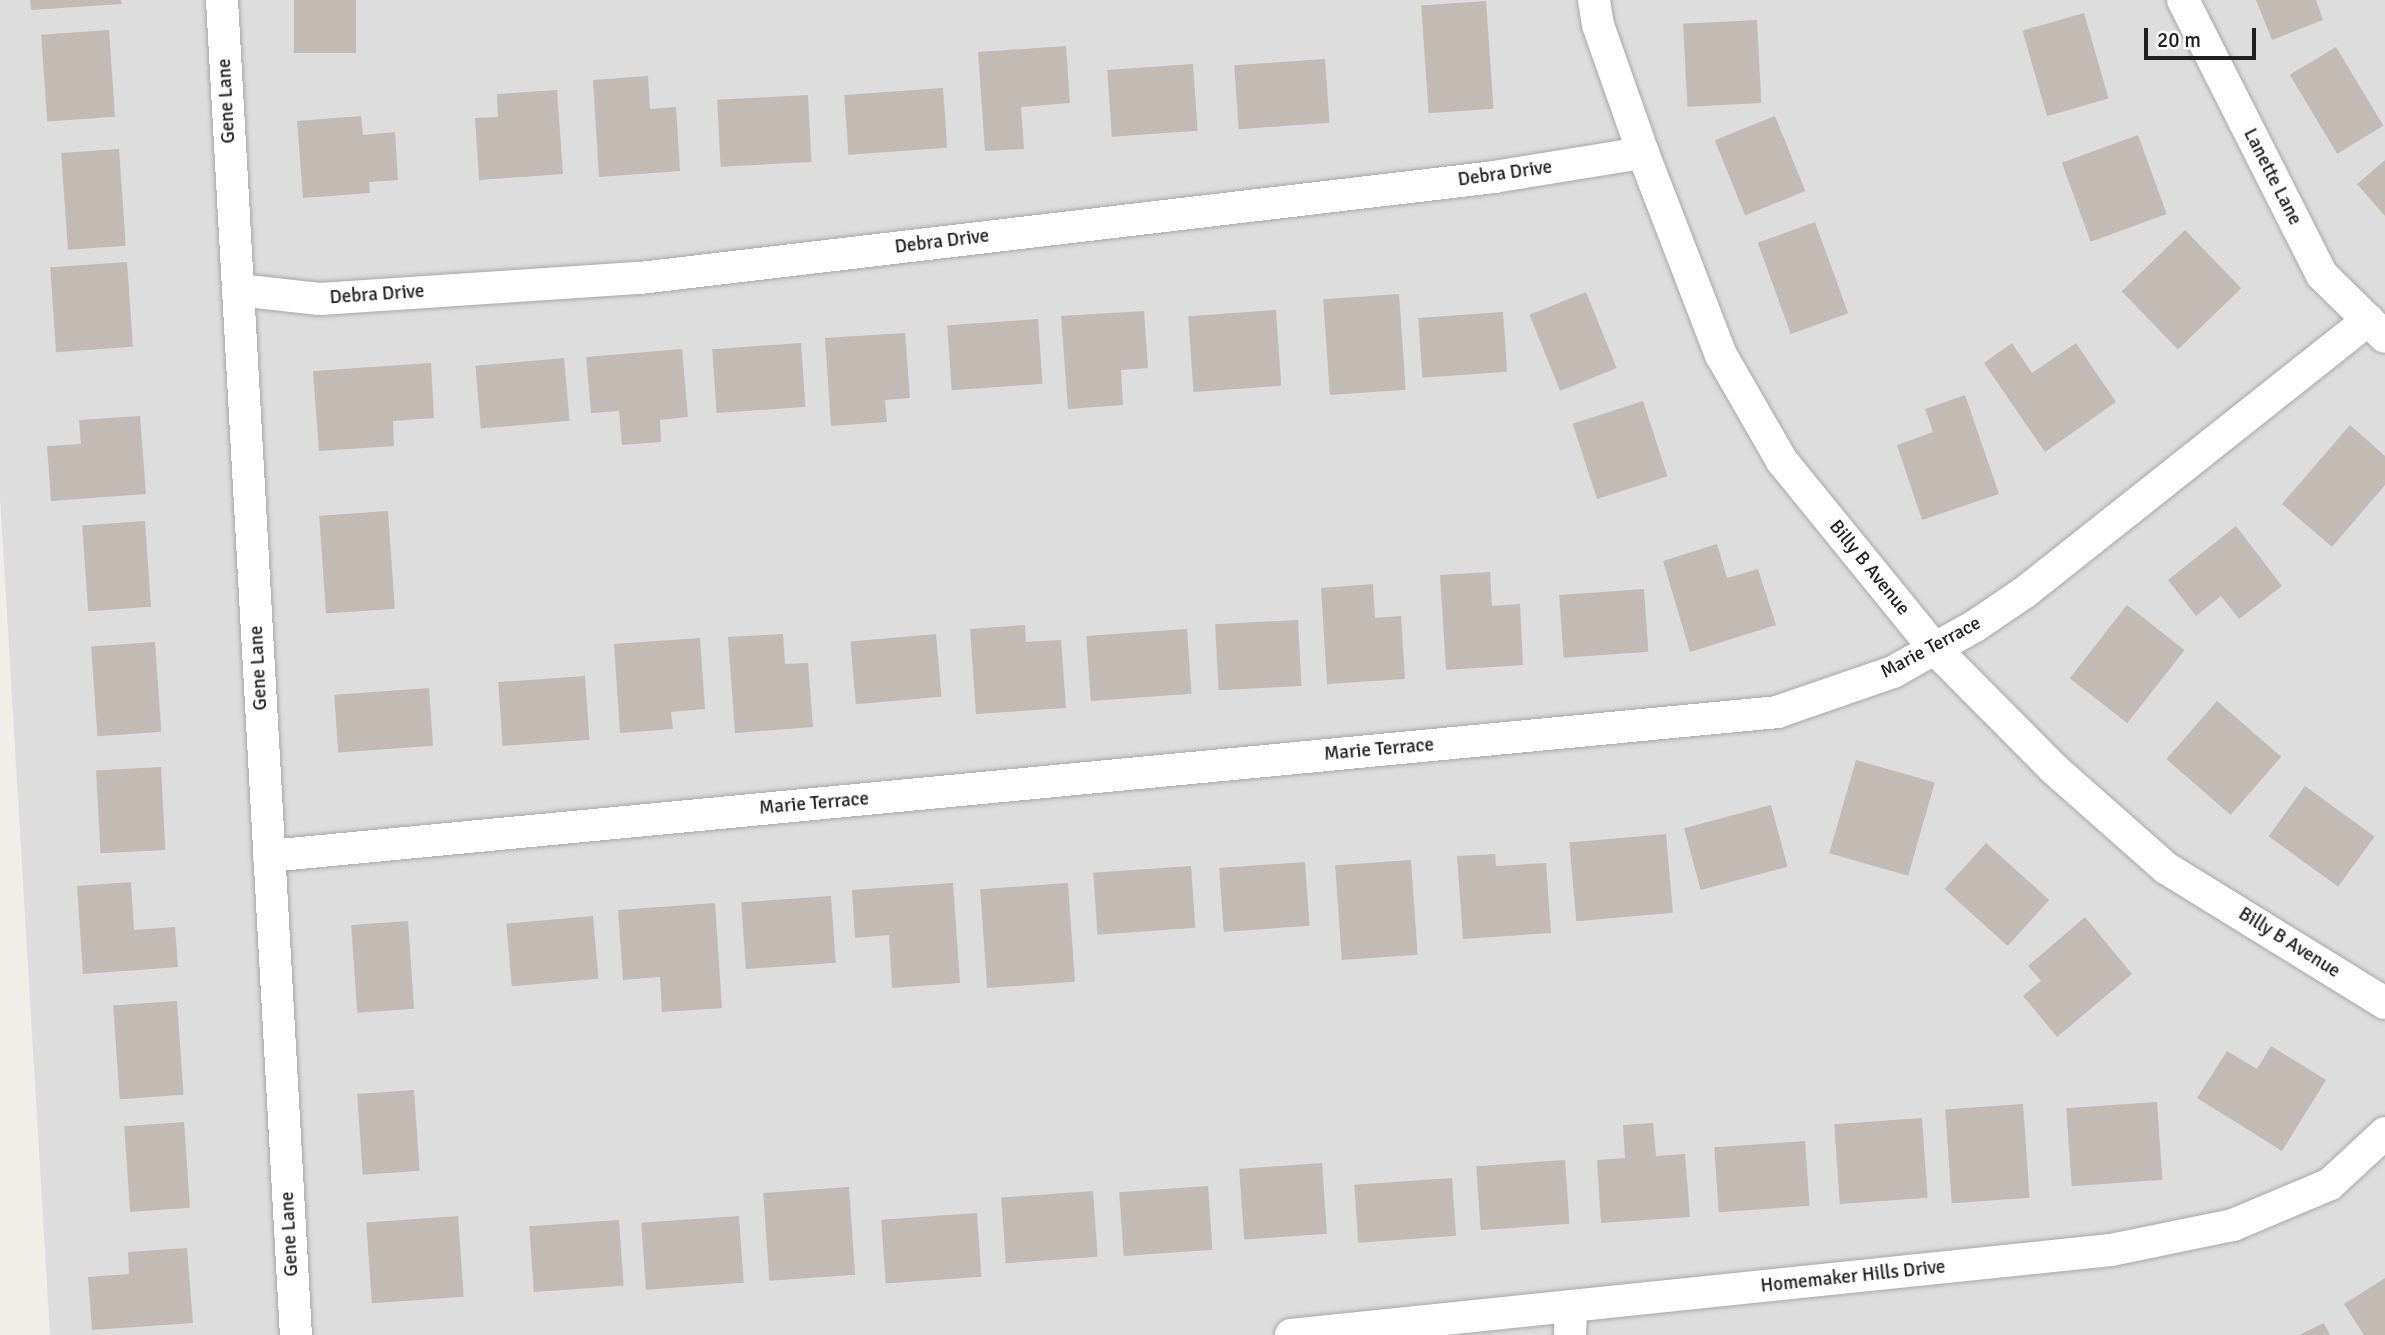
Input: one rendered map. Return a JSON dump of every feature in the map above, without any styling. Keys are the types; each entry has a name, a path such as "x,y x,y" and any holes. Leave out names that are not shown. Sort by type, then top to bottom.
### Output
{"street":[{"name":"Gene Lane","path":"222,0 296,1335"},
{"name":"Billy B Avenue","path":"1594,0 1598,25 1643,153 1721,355 1782,461 1933,647 2053,768 2166,868 2385,1003"},
{"name":"Lanette Lane","path":"2183,0 2322,275 2376,329"},
{"name":"Debra Drive","path":"238,290 320,299 640,278 1494,177 1643,153"},
{"name":"Marie Terrace","path":"269,856 1777,712 1893,672 1933,647 1975,626 2025,592 2376,329"},
{"name":"Homemaker Hills Drive","path":"1291,1335 1570,1321 2111,1250 2233,1225 2330,1184 2385,1133"}],"shaded area":[{"path":"0,0 2385,0 2385,1335 50,1335 0,497"}],"building":[{"path":"30,0 121,0 122,4 31,10"},
{"path":"294,0 356,0 356,53 294,53"},
{"path":"2256,0 2316,0 2323,20 2272,40"},
{"path":"1486,1 1494,109 1429,113 1421,6"},
{"path":"2084,13 2109,99 2047,116 2022,31"},
{"path":"1757,20 1761,103 1687,107 1683,24"},
{"path":"109,30 115,117 47,122 41,35"},
{"path":"1066,46 1070,103 1021,107 1024,149 985,151 978,52"},
{"path":"2336,47 2383,126 2337,154 2290,75"},
{"path":"1325,59 1329,123 1239,129 1234,65"},
{"path":"1193,64 1198,131 1112,137 1107,70"},
{"path":"648,76 650,109 676,107 680,171 599,177 593,80"},
{"path":"943,88 947,148 848,155 844,95"},
{"path":"557,90 563,174 479,180 475,118 498,117 497,94"},
{"path":"808,95 812,162 721,167 717,100"},
{"path":"361,116 363,135 395,132 398,180 369,182 370,193 303,198 297,121"},
{"path":"1775,116 1805,191 1745,215 1715,140"},
{"path":"2138,135 2167,214 2091,242 2062,163"},
{"path":"119,149 126,246 68,250 61,153"},
{"path":"2385,160 2385,216 2357,184"},
{"path":"1815,222 1848,313 1791,334 1758,243"},
{"path":"2185,230 2241,288 2178,349 2122,291"},
{"path":"127,262 133,347 56,352 50,267"},
{"path":"1586,292 1617,368 1560,391 1529,315"},
{"path":"1399,294 1406,390 1330,395 1323,299"},
{"path":"1276,310 1281,386 1194,392 1188,316"},
{"path":"1144,311 1148,368 1121,370 1123,405 1068,409 1061,316"},
{"path":"1503,312 1507,372 1422,378 1418,318"},
{"path":"1038,319 1043,384 952,390 947,325"},
{"path":"905,333 910,398 885,400 887,422 831,426 825,338"},
{"path":"801,343 805,407 717,413 712,349"},
{"path":"2012,343 2032,373 2076,343 2116,402 2045,452 1984,363"},
{"path":"682,349 688,417 660,420 661,442 622,445 619,411 591,413 586,357"},
{"path":"564,358 569,421 481,429 475,366"},
{"path":"431,363 434,418 393,421 394,446 319,451 313,371"},
{"path":"1965,395 1999,494 1922,520 1897,445 1933,432 1925,409"},
{"path":"1643,401 1667,476 1597,499 1573,424"},
{"path":"140,416 146,494 51,501 47,446 81,444 79,420"},
{"path":"2350,425 2385,456 2385,485 2332,547 2282,504"},
{"path":"388,511 395,609 326,614 319,516"},
{"path":"145,521 151,607 88,611 82,525"},
{"path":"2236,526 2282,586 2239,619 2221,596 2196,616 2168,580"},
{"path":"1717,544 1727,578 1758,569 1776,625 1690,652 1663,561"},
{"path":"1490,572 1492,606 1520,604 1523,665 1446,670 1440,575"},
{"path":"1373,584 1375,618 1401,616 1405,679 1327,684 1321,588"},
{"path":"1644,589 1648,652 1564,658 1559,595"},
{"path":"2127,605 2185,650 2127,723 2070,678"},
{"path":"1298,620 1301,686 1219,690 1215,624"},
{"path":"1025,625 1026,642 1061,640 1066,708 976,714 970,629"},
{"path":"1187,629 1192,694 1091,701 1086,636"},
{"path":"783,634 785,664 808,663 813,727 735,733 728,637"},
{"path":"936,634 941,697 856,704 850,641"},
{"path":"700,638 705,709 671,712 673,729 620,733 614,644"},
{"path":"155,642 161,732 97,736 91,646"},
{"path":"585,676 589,740 503,746 498,682"},
{"path":"429,688 433,746 338,752 334,695"},
{"path":"2217,701 2281,757 2231,815 2166,759"},
{"path":"1856,760 1935,783 1908,876 1829,853"},
{"path":"161,767 165,850 100,853 96,770"},
{"path":"2305,786 2375,837 2338,887 2269,836"},
{"path":"1771,805 1788,867 1701,890 1684,828"},
{"path":"1666,834 1673,913 1576,921 1569,842"},
{"path":"1986,843 2049,900 2008,946 1945,889"},
{"path":"1495,854 1496,866 1546,863 1551,933 1463,939 1457,856"},
{"path":"1411,860 1418,955 1342,960 1335,865"},
{"path":"1305,862 1309,926 1224,932 1219,868"},
{"path":"1191,866 1195,928 1098,935 1093,873"},
{"path":"131,882 134,930 175,927 178,967 83,974 77,886"},
{"path":"953,883 960,983 892,988 889,935 855,938 852,890"},
{"path":"1068,883 1075,982 987,988 980,889"},
{"path":"831,896 836,963 746,969 741,902"},
{"path":"715,903 722,1008 662,1012 660,977 623,980 618,910"},
{"path":"593,916 598,979 512,986 506,924"},
{"path":"2085,917 2132,974 2057,1037 2023,996 2041,981 2028,966"},
{"path":"408,921 414,1009 357,1013 351,925"},
{"path":"177,1001 184,1095 120,1099 113,1005"},
{"path":"2271,1046 2326,1080 2282,1151 2197,1098 2227,1051 2257,1069"},
{"path":"414,1090 420,1171 363,1175 357,1094"},
{"path":"2157,1102 2162,1180 2072,1186 2066,1108"},
{"path":"2023,1104 2030,1198 1952,1203 1945,1109"},
{"path":"1922,1118 1928,1198 1840,1204 1834,1124"},
{"path":"184,1122 190,1208 130,1212 124,1126"},
{"path":"1653,1123 1656,1156 1685,1154 1690,1217 1601,1223 1597,1160 1625,1158 1623,1125"},
{"path":"1805,1141 1810,1206 1719,1212 1714,1147"},
{"path":"1565,1160 1569,1224 1481,1230 1476,1166"},
{"path":"1322,1163 1327,1234 1244,1240 1239,1169"},
{"path":"1452,1178 1456,1236 1358,1243 1354,1185"},
{"path":"1208,1186 1212,1250 1124,1256 1119,1192"},
{"path":"849,1187 855,1275 769,1281 763,1193"},
{"path":"1093,1191 1098,1257 1006,1263 1001,1197"},
{"path":"977,1213 981,1277 886,1284 881,1220"},
{"path":"458,1216 464,1297 372,1303 366,1222"},
{"path":"739,1216 744,1283 646,1290 641,1223"},
{"path":"619,1220 624,1286 534,1292 529,1226"},
{"path":"187,1248 193,1323 92,1330 88,1277 129,1274 128,1252"},
{"path":"2385,1278 2385,1335 2364,1335 2344,1304"},
{"path":"2324,1323 2330,1335 2299,1335"}]}
